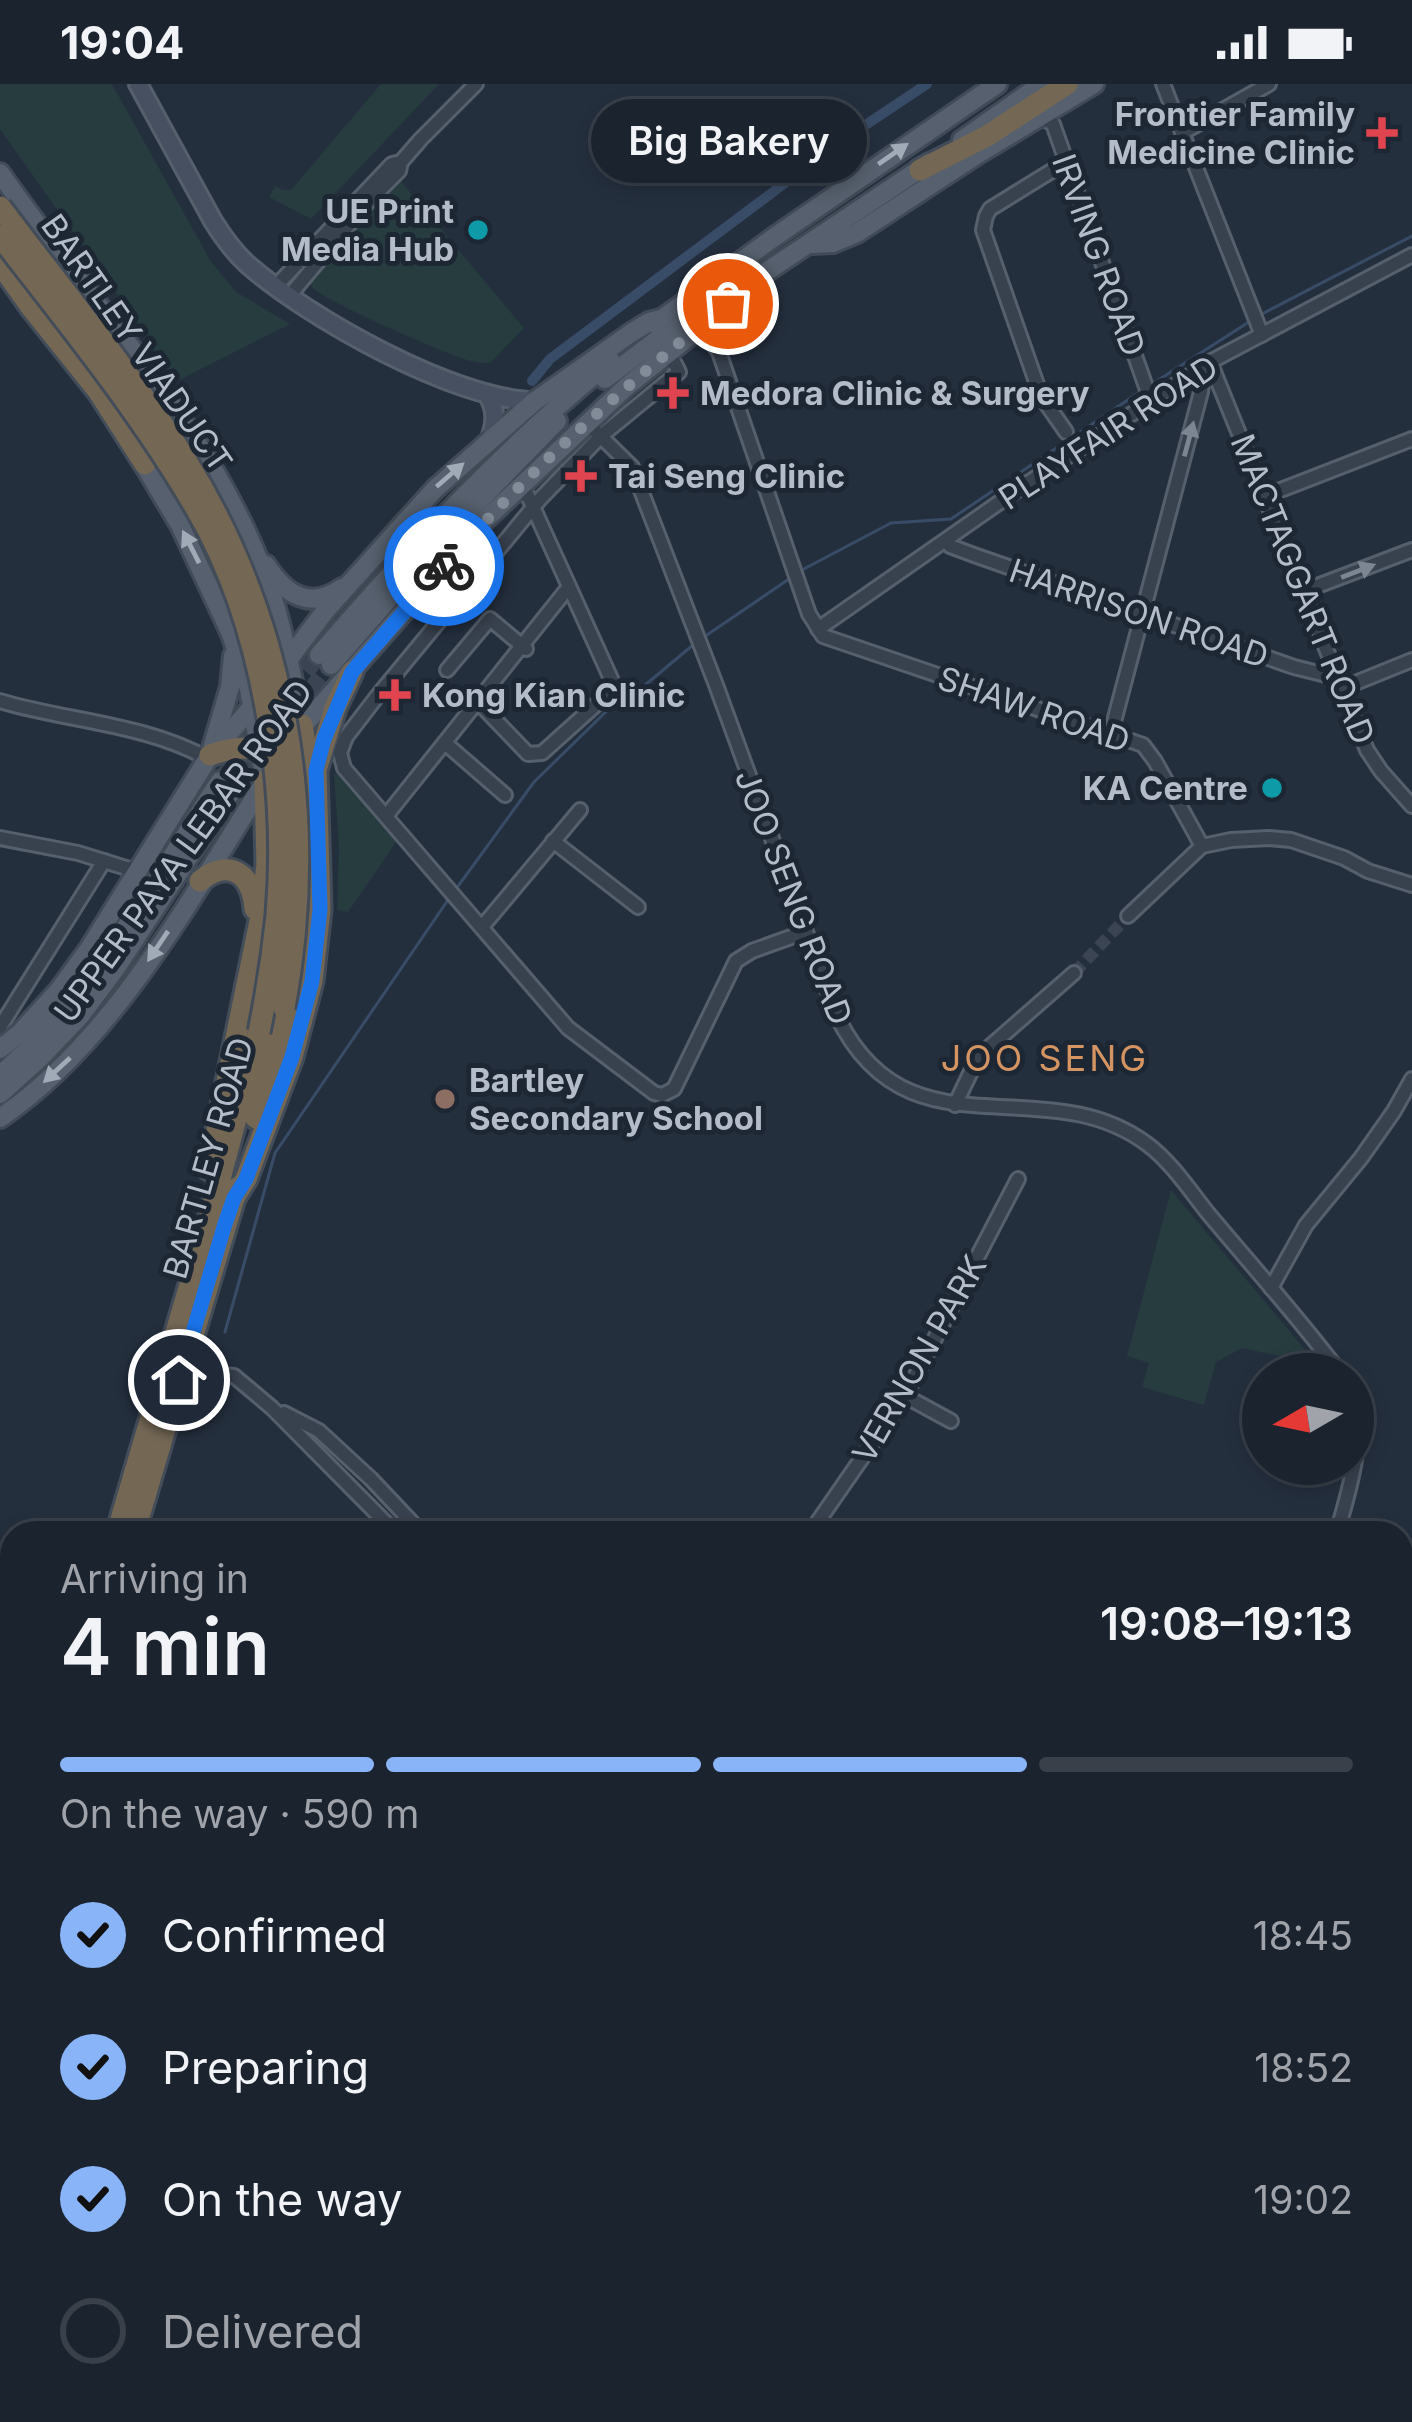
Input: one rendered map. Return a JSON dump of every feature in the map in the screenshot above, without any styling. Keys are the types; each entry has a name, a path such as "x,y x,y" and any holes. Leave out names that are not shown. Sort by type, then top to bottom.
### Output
{"highway":[{"path":"920,170 987,136 1067,84"},
{"name":"BARTLEY VIADUCT","path":"0,207 185,459 254,599 279,684 297,806 298,891 284,1008"},
{"name":"BARTLEY VIADUCT","path":"0,236 96,360 199,512 242,616 261,687 276,801 277,910 260,1032"},
{"path":"0,263 99,392 145,464"},
{"path":"234,1198 246,1179 292,1057 312,981 320,910 316,770 334,664"},
{"path":"302,725 316,809"},
{"path":"205,763 230,748 269,754 300,780 316,809"},
{"path":"196,1264 195,1244 267,865 259,790"},
{"path":"268,841 282,817 304,816 318,843"},
{"path":"200,881 223,868 243,876 254,898 257,933"},
{"name":"BARTLEY ROAD","path":"138,1521 234,1198 284,1008"},
{"name":"BARTLEY ROAD","path":"121,1521 260,1032"}],"main road":[{"path":"138,84 226,242 249,266 356,338 487,394 536,401"},
{"name":"UPPER PAYA LEBAR ROAD","path":"269,754 302,725 334,664 466,491 530,431 661,319 997,84"},
{"name":"UPPER PAYA LEBAR ROAD","path":"334,664 520,486 594,429 663,357 760,276 1042,84"},
{"path":"808,244 833,243 857,232 1094,84"},
{"path":"0,173 208,461 273,598 302,725"},
{"name":"UPPER PAYA LEBAR ROAD","path":"334,664 433,548 581,398 718,294 760,276"},
{"path":"0,280 145,464 206,575 231,634 269,754 259,790"},
{"name":"UPPER PAYA LEBAR ROAD","path":"0,1049 59,990 89,950 205,763 358,574 434,489 536,401 631,333 661,319"},
{"path":"487,394 495,418 489,441"},
{"path":"246,536 274,576 296,596 334,594 358,574"},
{"path":"205,763 234,664 231,634"},
{"path":"205,763 244,754 259,790"},
{"name":"UPPER PAYA LEBAR ROAD","path":"0,1075 46,1032 105,959 226,786 116,968 81,1015 0,1094"},
{"name":"UPPER PAYA LEBAR ROAD","path":"0,1118 98,1029 146,965 259,790"}],"street":[{"path":"283,290 476,84"},
{"path":"1163,84 1258,323"},
{"path":"1182,133 1269,84"},
{"name":"IRVING ROAD","path":"1040,116 1053,124 1150,396"},
{"path":"1066,162 990,209 983,230 1037,387 1066,432"},
{"name":"PLAYFAIR ROAD","path":"818,629 1150,396 1210,362 1258,323 1412,255"},
{"path":"700,326 718,352 808,614 818,629"},
{"path":"1111,733 1203,374 1210,362"},
{"name":"MACTAGGART ROAD","path":"1210,362 1367,750 1412,806"},
{"path":"1201,392 1216,377"},
{"name":"UPPER PAYA LEBAR ROAD","path":"386,816 344,767 340,753 346,737 594,429"},
{"name":"JOO SENG ROAD","path":"594,429 632,467 836,1014 857,1050 895,1084 926,1099 1086,1114 1149,1145 1324,1353"},
{"path":"1265,496 1412,439"},
{"path":"478,702 529,754 535,754 542,753 610,692 612,681 520,486"},
{"name":"HARRISON ROAD","path":"947,539 950,546 1142,614 1314,673 1337,673"},
{"path":"1304,591 1412,550"},
{"path":"568,588 386,816 568,1028 654,1093 674,1089 736,962 752,951 805,932"},
{"path":"447,670 487,620 494,620 525,647"},
{"name":"SHAW ROAD","path":"818,629 833,640 1143,745 1202,846"},
{"path":"1343,688 1412,660"},
{"path":"0,701 191,749 205,763"},
{"path":"445,743 505,795"},
{"path":"482,928 580,810"},
{"path":"0,838 78,853 136,871"},
{"path":"1128,916 1202,846 1269,838 1291,840 1412,885"},
{"path":"553,841 638,908"},
{"name":"UPPER PAYA LEBAR ROAD","path":"0,1027 104,861"},
{"path":"955,1105 978,1057 1074,973"},
{"path":"1271,1288 1306,1226 1394,1111 1412,1078"},
{"name":"VERNON PARK","path":"818,1521 905,1396 1018,1179"},
{"path":"179,1380 206,1373 234,1376 384,1521"},
{"path":"905,1396 951,1421"},
{"path":"272,1408 319,1431 411,1521"},
{"path":"1340,1521 1349,1485"}],"green space":[{"path":"0,84 112,84 210,260 236,292 290,324 175,382 0,129"},
{"path":"381,84 439,84 311,219 269,197 275,186 291,190"},
{"path":"399,179 524,328 490,363 471,361 414,339 337,303 311,285 311,268"},
{"path":"334,774 397,841 348,912 337,910"},
{"path":"1171,1190 1308,1353 1242,1348 1216,1362 1204,1405 1142,1387 1149,1363 1127,1356"}],"waterway":[{"path":"532,381 550,359 837,144 927,84"},
{"path":"1260,315 1412,236"},
{"path":"1149,386 1252,320"},
{"path":"800,571 891,523 951,519 1141,391"},
{"path":"701,639 792,577"},
{"path":"456,889 534,782 619,699 632,696 693,645"},
{"path":"225,1332 275,1153 450,897"}],"tunnel":[{"path":"288,692 319,655"},
{"path":"293,713 331,665"},
{"path":"220,781 249,742"},
{"path":"232,791 265,749"},
{"path":"1074,973 1128,916"}],"way so far":[{"path":"444,566 484,521 626,387 728,304"}],"place":[{"name":"Frontier Family Medicine Clinic","path":"1382,133"},
{"name":"UE Print Media Hub","path":"478,230"},
{"name":"Big Bakery","path":"728,304"},
{"name":"Medora Clinic & Surgery","path":"673,393"},
{"name":"Tai Seng Clinic","path":"581,476"},
{"name":"Kong Kian Clinic","path":"395,695"},
{"name":"KA Centre","path":"1272,788"},
{"name":"Bartley Secondary School","path":"445,1099"}],"district":[{"name":"JOO SENG","path":"1045,1058"}],"route":[{"path":"179,1380 224,1227 292,1057 312,981 320,910 316,770 324,739 352,672 444,566"}]}
